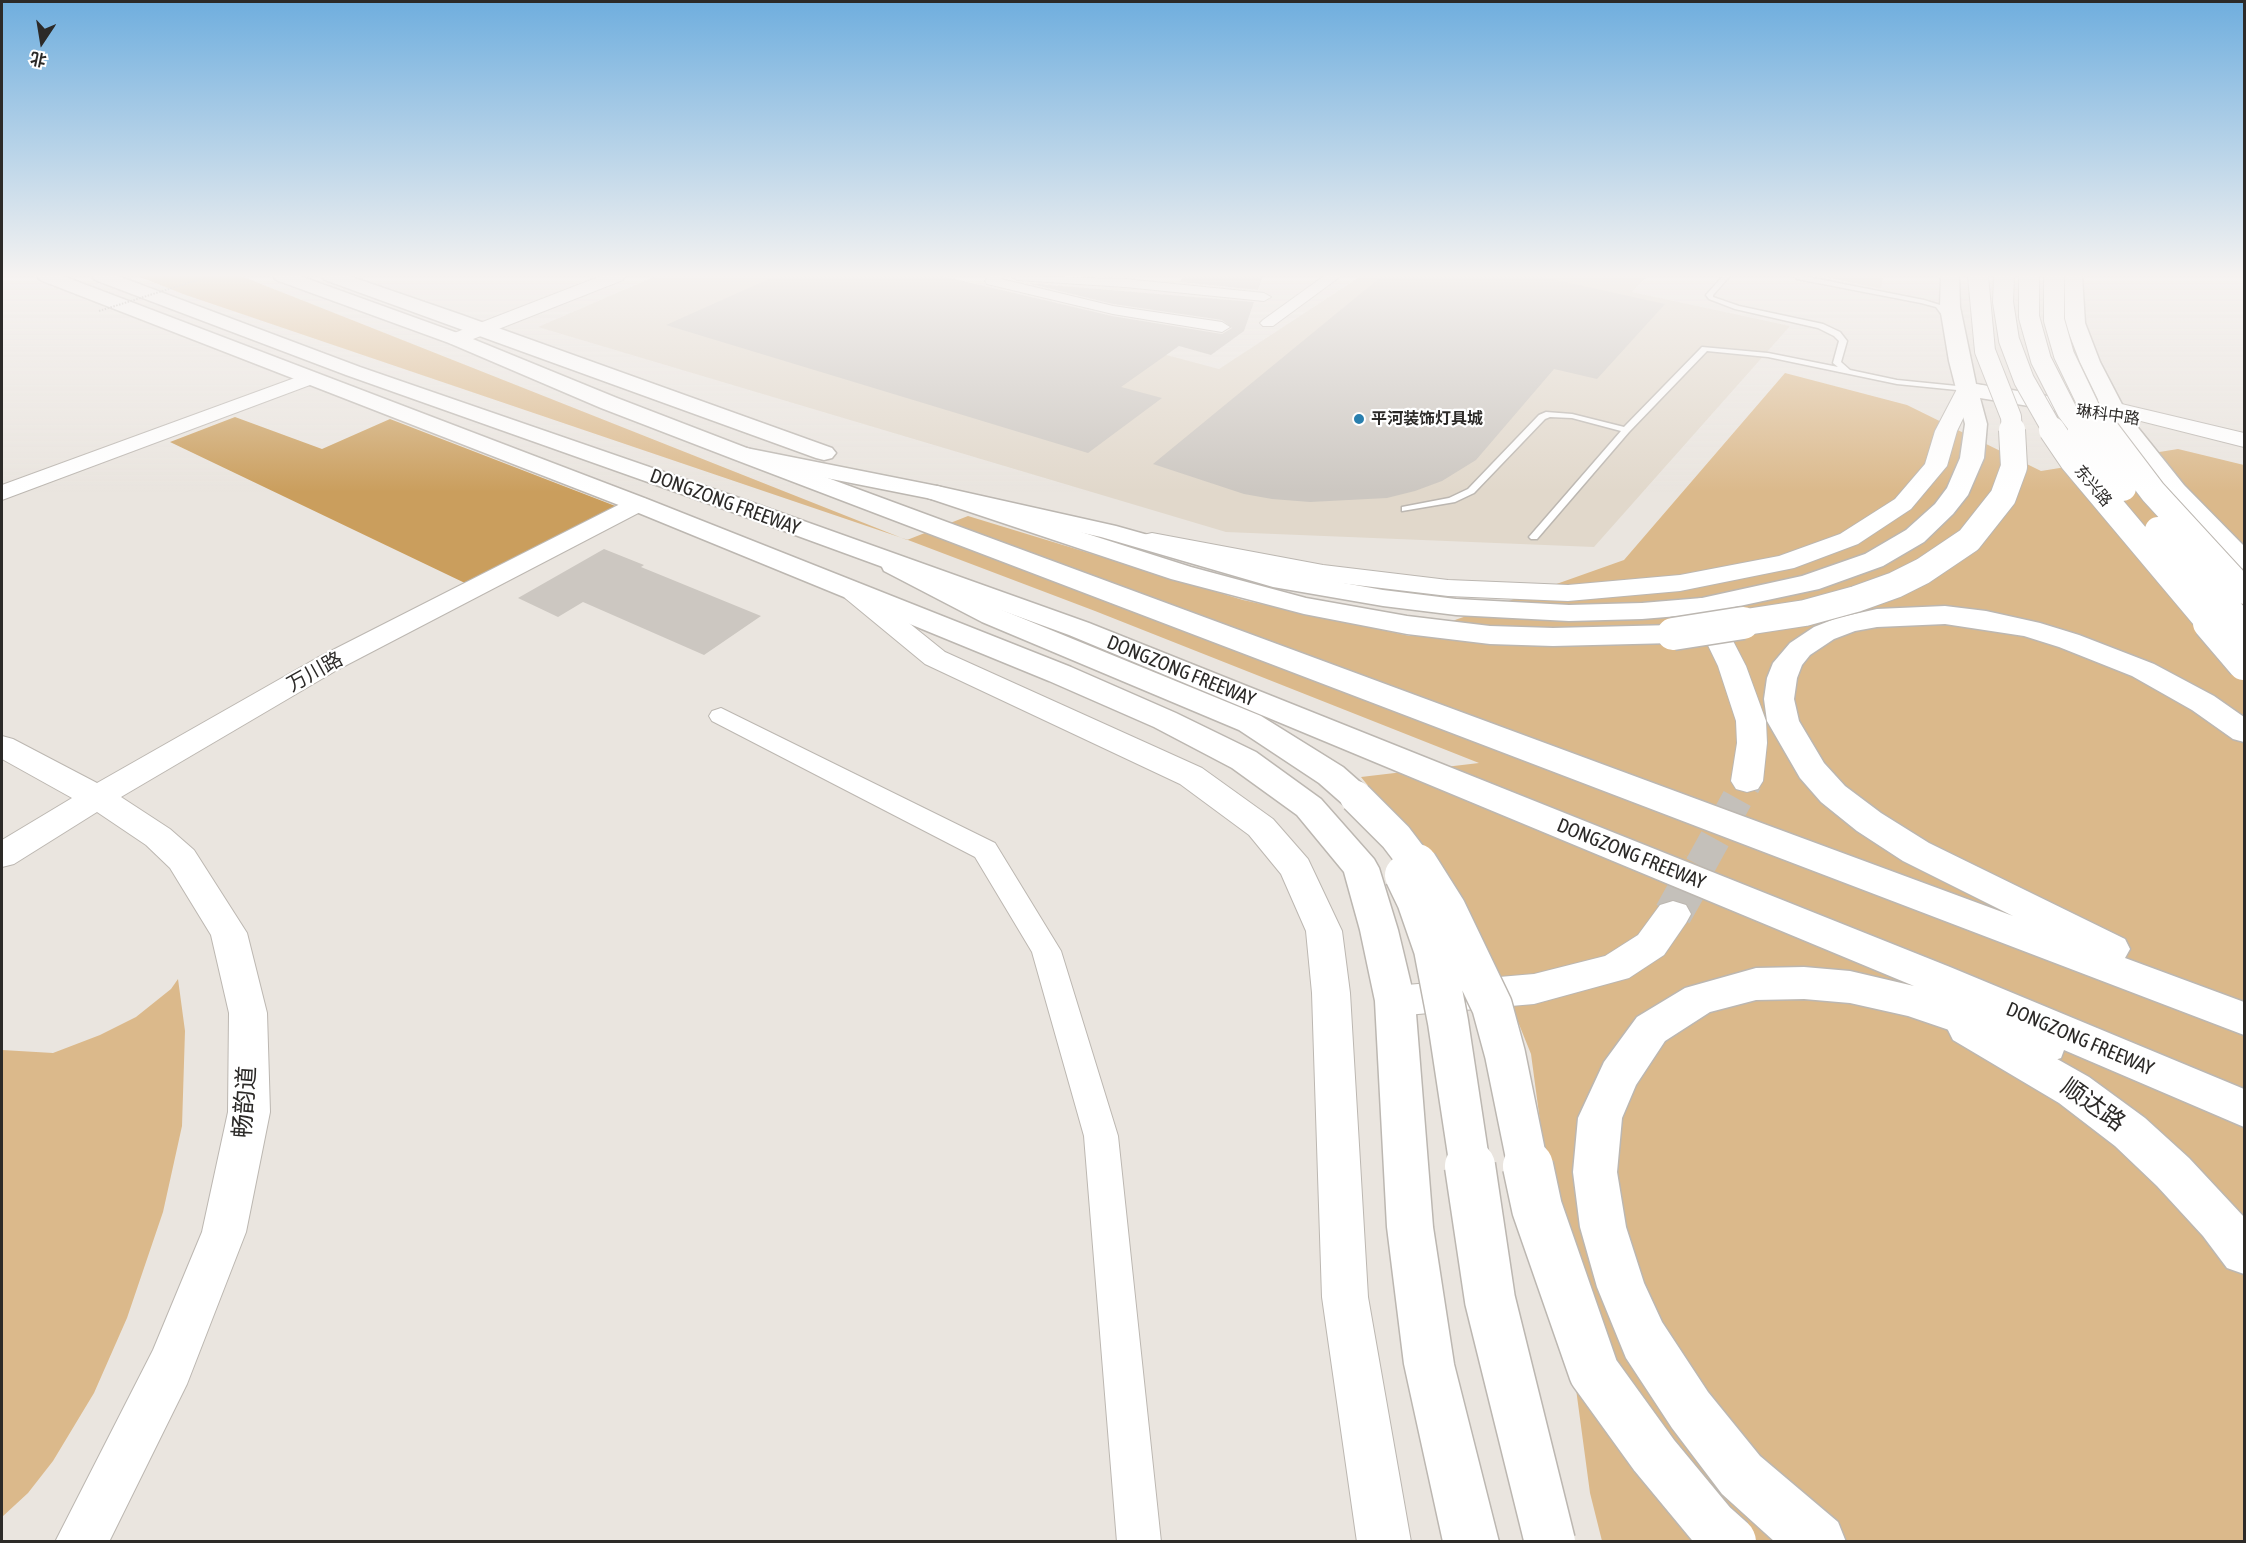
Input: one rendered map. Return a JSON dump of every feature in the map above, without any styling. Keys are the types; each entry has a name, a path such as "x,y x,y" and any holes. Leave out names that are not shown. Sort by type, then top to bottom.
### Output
{"main road":[{"path":"233,348 638,504 1060,674 1165,720 1244,760 1309,807 1361,868 1379,930 1395,1001 1410,1227 1427,1353 1471,1542"},
{"name":"DONGZONG FREEWAY","path":"294,348 1079,629 1936,978 2244,1110"},
{"path":"500,348 609,403 2244,1019"},
{"path":"521,348 937,493 1182,573 1304,606 1407,625 1490,635 1585,637 1673,634 1805,613 1895,585 1969,540 2003,497 2014,467 2011,417 1986,348"},
{"path":"744,454 937,493 1107,531 1273,579 1383,598 1467,608 1548,612 1642,612 1702,606 1809,583 1874,560 1915,536 1944,509 1959,490 1967,474 1975,442 1976,424 1957,348"},
{"name":"东兴路","path":"2012,348 2033,400 2080,470 2244,664"},
{"name":"东兴路","path":"2037,348 2067,411 2131,499 2244,627"},
{"path":"2062,348 2090,409 2153,492 2244,591"},
{"path":"2086,348 2115,412 2138,444 2175,490 2244,561"},
{"path":"1967,394 2057,404 2085,412 2121,430 2138,444"},
{"path":"882,558 992,616 1250,723 1331,775 1396,837 1418,865 1446,910 1492,1006 1505,1054 1537,1208 1594,1372 1654,1455 1712,1525 1731,1542"},
{"path":"2244,732 2203,703 2143,670 2069,641 2030,629 1945,615 1877,618 1847,624 1824,633 1800,649 1788,663 1782,678 1779,699 1783,721 1795,745 1812,770 1833,794 1897,840 1961,876 2244,1012"},
{"path":"1356,797 1398,860 1417,900 1434,949 1448,1022 1490,1300 1550,1542"},
{"path":"1818,1542 1741,1475 1690,1410 1644,1340 1621,1287 1603,1227 1595,1172 1600,1118 1619,1075 1651,1029 1700,999 1756,984 1804,983 1850,987 1909,1000 2244,1110"},
{"name":"顺达路","path":"1909,1000 1967,1028 2026,1061 2074,1090 2130,1132 2188,1188 2244,1252"}],"street":[{"path":"2,494 311,378"},
{"path":"1107,531 1323,573 1449,588 1568,593 1680,583 1785,563 1849,539 1885,516 1903,504 1936,466 1946,431 1967,394 2115,412"},
{"name":"琳科中路","path":"2085,412 2115,412 2244,442"},
{"name":"万川路","path":"2,855 97,797 327,664 638,504"},
{"path":"854,592 935,657 1191,776 1261,826 1296,868 1324,931 1331,993 1345,1297 1384,1542"},
{"path":"1702,606 1732,666 1751,721 1752,742 1747,781"},
{"path":"721,716 985,850 1046,951 1101,1136 1138,1542"},
{"name":"畅韵道","path":"2,746 97,797 158,837 182,859 229,933 248,1013 249,1112 224,1232 171,1367 81,1542"},
{"path":"1395,1001 1534,989 1616,968 1651,945 1673,914"}],"lane":[{"path":"1534,537 1626,430 1701,351 1714,348 1758,354 1967,394"},
{"path":"1841,348 1837,363 1851,373"},
{"path":"1758,354 1845,375 1967,394"},
{"path":"1405,509 1452,500 1471,491 1536,422 1548,414 1572,416 1626,430"}],"shaded area":[{"path":"342,348 422,348 901,538"},
{"path":"609,348 1140,348 1219,369 1251,348 1770,348 1594,547 1226,532"},
{"path":"1785,373 1907,405 2041,471 2178,449 2244,465 2244,1541 1602,1541 1590,1493 1531,1054 1502,982 1443,878 1361,777 1479,763 1095,611 907,540 968,516 1243,600 1410,636 1624,560"},
{"path":"235,417 322,449 390,419 618,507 467,584 170,442"},
{"path":"178,979 185,1031 182,1126 163,1212 127,1318 94,1393 53,1461 28,1493 2,1517 2,1050 53,1053 100,1035 136,1017 171,989"}],"building":[{"path":"742,348 1176,348 1121,387 1162,398 1088,453"},
{"path":"1186,348 1221,348 1211,355"},
{"name":"平河装饰灯具城","path":"1294,348 1625,348 1597,379 1554,369 1476,460 1442,481 1387,498 1310,502 1272,499 1244,494 1153,464"},
{"path":"604,549 644,565 641,567 761,616 704,655 583,602 558,617 518,598"}],"tunnel":[{"path":"1700,866 1747,781"},
{"path":"1673,914 1701,864"}],"place":[{"name":"平河装饰灯具城","path":"1359,419"}]}
